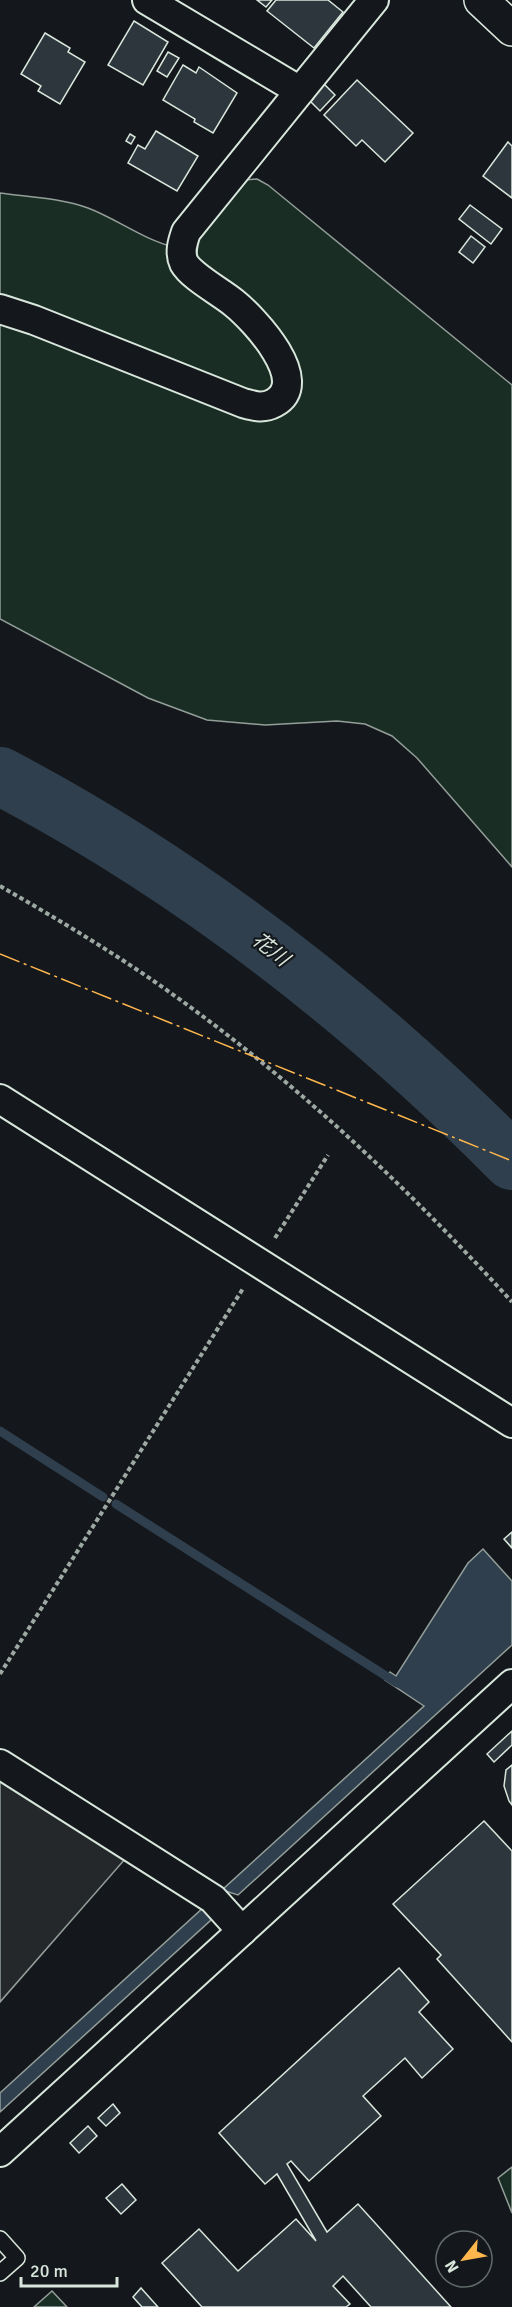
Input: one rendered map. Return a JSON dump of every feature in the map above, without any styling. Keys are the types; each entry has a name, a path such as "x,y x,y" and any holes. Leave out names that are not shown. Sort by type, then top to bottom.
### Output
{"main road":[{"path":"481,0 512,29"}],"street":[{"path":"147,0 300,91"},
{"path":"0,309 34,320 243,403 259,408 275,403 285,391 288,375 281,360 249,316 195,274 184,262 181,247 186,231 374,0"},
{"path":"0,1099 512,1423"},
{"path":"0,2152 512,1684"},
{"path":"0,1764 213,1899 242,1931"}],"lane":[{"path":"0,2239 17,2258 0,2274"}],"path":[{"path":"0,886 56,918 140,972 211,1023 279,1077 345,1133 408,1193 469,1254 512,1302"},
{"path":"0,1674 328,1155"}],"green space":[{"path":"257,179 268,185 512,385 512,867 417,758 392,736 365,724 337,721 265,725 207,720 148,698 0,619 0,193 56,200 88,208 152,240 174,247 245,180"},
{"path":"512,2167 512,2213 498,2178"},
{"path":"52,2291 67,2307 34,2307"}],"shaded area":[{"path":"0,1778 126,1858 0,2002"}],"water":[{"path":"483,1549 512,1581 512,1645 238,1895 222,1890 424,1706 385,1680 390,1672 396,1676 468,1563"},
{"path":"204,1907 211,1920 0,2112 0,2093"}],"building":[{"path":"257,0 272,0 266,7"},
{"path":"276,0 328,0 343,12 314,48 267,11"},
{"path":"134,21 168,42 143,85 108,65"},
{"path":"45,33 70,48 68,52 85,62 60,104 38,91 41,86 21,74"},
{"path":"168,52 179,58 167,77 157,71"},
{"path":"183,65 196,73 199,67 237,93 213,133 163,100"},
{"path":"319,79 335,95 320,111 304,95"},
{"path":"357,80 413,133 385,162 362,140 356,146 324,115"},
{"path":"156,131 198,156 177,191 128,163 138,145 145,149"},
{"path":"130,134 135,137 131,144 126,141"},
{"path":"508,142 512,146 512,198 483,176"},
{"path":"470,205 502,229 491,244 459,219"},
{"path":"471,236 485,247 473,263 459,252"},
{"path":"512,1532 512,1548 504,1539"},
{"path":"512,1731 512,1745 494,1762 487,1754"},
{"path":"512,1765 512,1805 504,1786 506,1770"},
{"path":"484,1821 512,1851 512,2042 437,1959 441,1955 393,1904"},
{"path":"399,1968 429,2002 419,2012 453,2049 422,2078 405,2058 363,2096 381,2116 309,2181 291,2161 287,2164 327,2232 358,2204 451,2307 371,2307 343,2276 333,2286 350,2304 346,2307 202,2307 162,2263 199,2229 238,2271 296,2219 316,2241 277,2174 265,2184 219,2133"},
{"path":"113,2104 120,2113 106,2126 98,2118"},
{"path":"88,2126 97,2136 79,2153 70,2143"},
{"path":"122,2184 136,2200 121,2214 106,2198"},
{"path":"141,2288 158,2307 142,2307 133,2297"}],"waterway":[{"name":"花川","path":"0,776 71,815 139,857 271,949 395,1051 512,1161"},
{"path":"0,1431 103,1497"},
{"path":"116,1504 397,1683"}],"power":[{"path":"0,954 512,1161"}]}
